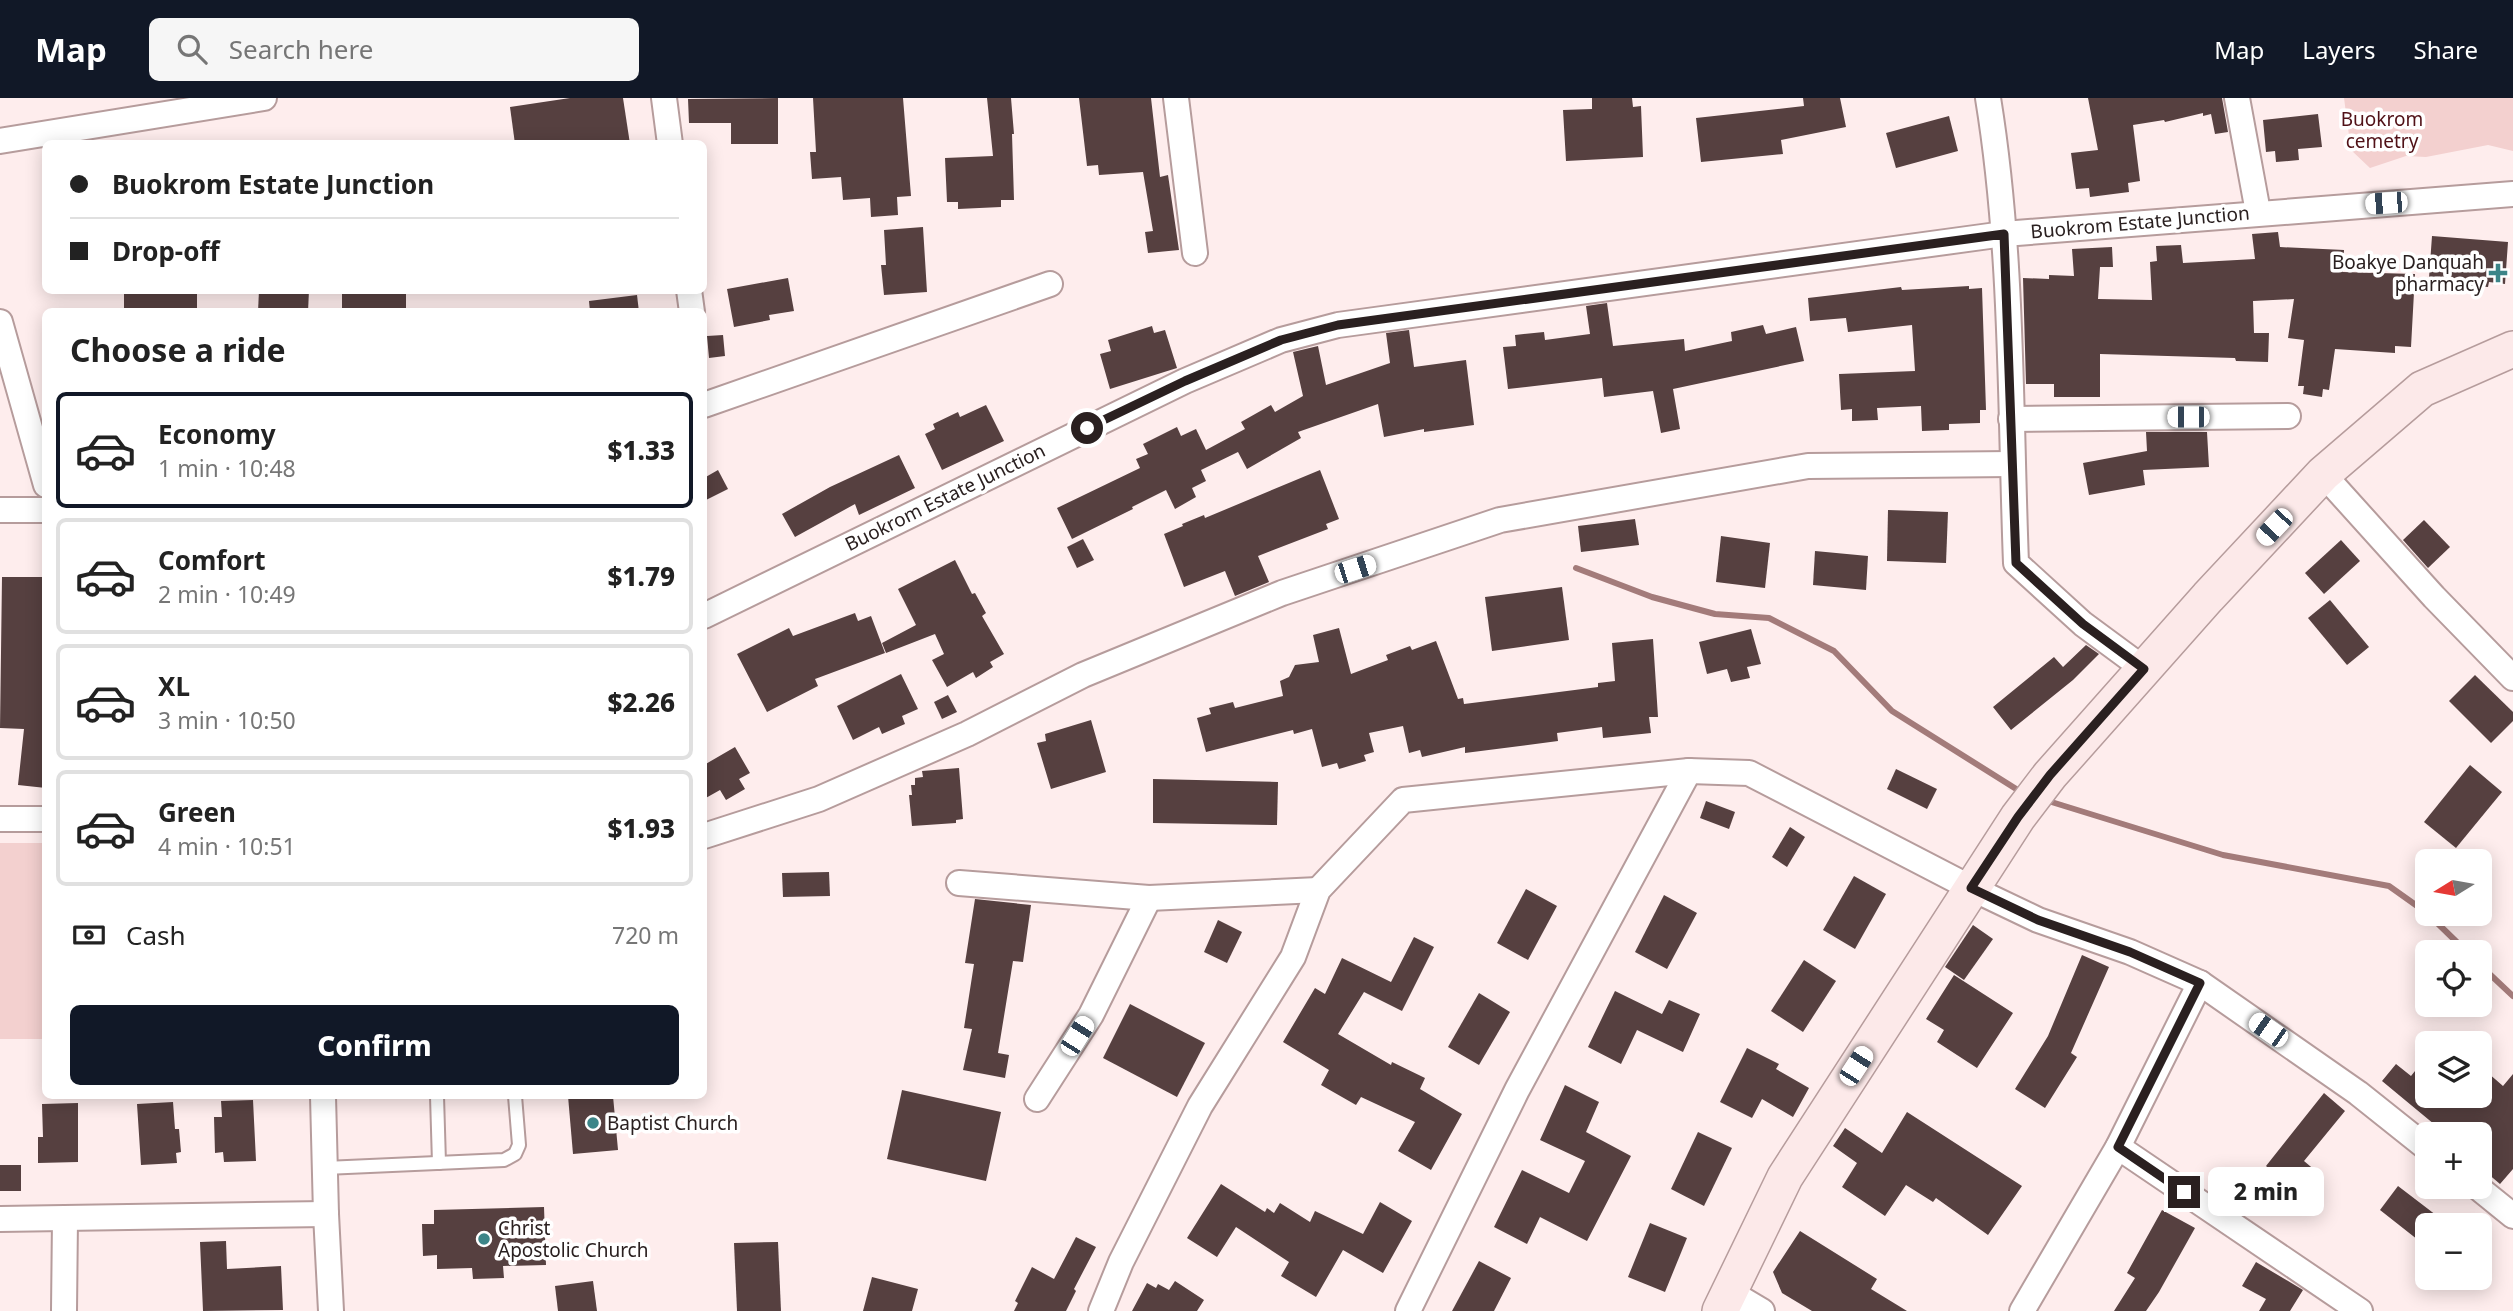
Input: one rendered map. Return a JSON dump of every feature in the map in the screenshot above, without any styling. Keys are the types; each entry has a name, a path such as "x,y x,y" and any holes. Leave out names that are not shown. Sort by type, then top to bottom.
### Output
{"street":[{"path":"0,141 264,98"},
{"path":"664,98 669,140"},
{"path":"1176,98 1195,253"},
{"path":"1988,98 1997,154 2004,234 2016,563 2083,624 2144,669"},
{"path":"2238,98 2258,212"},
{"name":"Buokrom Estate Junction","path":"707,615 1185,381 1281,340 1338,325 2004,234 2513,194"},
{"path":"707,402 1050,284"},
{"path":"0,323 42,470"},
{"path":"1762,1311 1725,1301 1785,1177 1971,888 2018,817 2050,775 2323,474 2422,389 2513,349"},
{"path":"2011,419 2288,416"},
{"path":"707,835 819,799 967,734 1083,675 1282,593 1500,520 1808,466 2012,464"},
{"path":"2323,474 2434,597 2513,678"},
{"path":"0,510 42,510"},
{"path":"1408,1311 1517,1090 1689,771"},
{"path":"1101,1311 1121,1262 1200,1105 1293,957 1318,890 1403,800 1689,771 1749,773 2038,920 2130,952 2200,983 2358,1093 2415,1138"},
{"path":"0,819 42,819"},
{"path":"959,883 1149,898 1318,890"},
{"path":"1037,1099 1091,1015 1149,898"},
{"path":"2022,1311 2118,1147 2200,983"},
{"path":"323,1099 331,1311"},
{"path":"2118,1147 2360,1311"},
{"path":"2492,1199 2513,1216"},
{"path":"0,1219 326,1214"},
{"path":"64,1311 65,1219"}],"lane":[{"path":"437,1099 439,1163"},
{"path":"325,1168 503,1160 515,1154 519,1145 515,1099"}],"green space":[{"name":"Buokrom cemetry","path":"2344,98 2513,98 2513,151 2488,145 2426,157 2406,156 2370,168 2351,150"},
{"path":"0,843 42,843 42,1039 0,1039"}],"building":[{"path":"570,98 623,98 629,140 514,140 510,107"},
{"path":"778,98 778,144 731,144 731,123 689,123 688,99"},
{"path":"813,98 903,98 911,196 897,197 898,215 871,217 870,198 843,200 841,177 812,179 810,152 816,152"},
{"path":"987,98 1011,98 1014,200 1001,200 1001,207 958,209 958,202 947,202 945,158 993,156"},
{"path":"1079,98 1151,98 1160,177 1168,175 1179,250 1148,253 1145,232 1153,231 1143,172 1099,175 1098,165 1087,166"},
{"path":"1592,98 1632,98 1633,107 1641,106 1643,157 1566,161 1563,110 1592,109"},
{"path":"1803,98 1840,98 1846,127 1781,140 1783,154 1701,162 1696,118 1804,106"},
{"path":"2088,98 2222,98 2228,132 2215,134 2211,114 2203,116 2203,113 2165,122 2133,125 2140,181 2128,183 2129,192 2090,197 2089,188 2076,189 2071,153 2098,150"},
{"path":"2318,114 2322,147 2298,149 2299,160 2276,162 2275,151 2266,152 2263,120"},
{"path":"1949,116 1958,151 1896,168 1886,133"},
{"path":"923,227 927,292 884,295 881,265 886,265 884,230"},
{"path":"2278,232 2280,247 2344,250 2343,272 2415,274 2411,347 2395,346 2395,353 2335,349 2329,390 2323,389 2322,397 2303,394 2304,386 2298,386 2304,340 2288,338 2294,299 2253,301 2254,333 2269,333 2268,362 2236,361 2235,358 2100,354 2100,397 2054,397 2054,384 2026,384 2023,278 2074,276 2072,249 2112,247 2113,267 2100,267 2098,299 2152,300 2150,262 2157,261 2156,246 2181,245 2183,263 2255,259 2252,234"},
{"path":"2432,236 2508,242 2505,284 2489,282 2488,287 2458,285 2459,280 2429,278"},
{"path":"788,278 794,311 769,315 770,320 734,327 727,289"},
{"path":"1969,286 1969,289 1982,288 1986,410 1980,410 1980,423 1949,424 1949,430 1922,431 1921,406 1877,408 1878,420 1852,421 1852,409 1841,410 1839,374 1915,371 1912,325 1848,332 1846,318 1810,321 1808,298 1901,287 1902,290"},
{"path":"124,294 197,294 197,308 124,308"},
{"path":"259,294 309,294 308,308 258,308"},
{"path":"342,294 406,294 406,308 342,308"},
{"path":"637,295 639,308 590,308 589,301"},
{"path":"1607,303 1613,346 1684,339 1685,351 1732,341 1731,332 1763,325 1766,334 1796,327 1804,361 1673,389 1680,429 1661,433 1653,391 1604,397 1602,378 1508,389 1503,347 1516,346 1515,335 1544,332 1545,340 1590,334 1586,306"},
{"path":"1152,326 1154,333 1165,330 1177,368 1110,389 1100,354 1111,351 1108,340"},
{"path":"1409,330 1414,367 1466,360 1474,425 1424,432 1424,429 1384,437 1378,404 1298,432 1301,438 1247,469 1238,452 1201,470 1206,481 1192,488 1196,497 1175,509 1166,490 1072,539 1057,508 1140,468 1136,459 1148,454 1143,444 1177,427 1181,436 1196,429 1206,450 1245,429 1241,422 1271,405 1275,412 1303,396 1293,352 1318,346 1326,385 1390,363 1386,333"},
{"path":"723,335 725,356 709,358 707,336"},
{"path":"986,405 1004,441 942,470 925,434 935,429 933,424 958,412 960,417"},
{"path":"2146,432 2207,432 2209,467 2143,470 2145,485 2089,495 2083,463 2147,451"},
{"path":"899,455 915,488 859,515 855,504 795,537 782,514 830,487"},
{"path":"718,470 728,489 707,500 707,476"},
{"path":"1320,470 1339,519 1326,524 1328,529 1258,556 1269,582 1235,596 1225,571 1184,587 1164,534 1183,526 1182,524 1204,515 1205,518"},
{"path":"1888,510 1948,512 1946,563 1887,561"},
{"path":"1635,519 1639,545 1581,552 1578,526"},
{"path":"2424,520 2450,547 2428,568 2403,540"},
{"path":"1721,536 1770,543 1765,588 1716,582"},
{"path":"1083,539 1094,560 1077,568 1067,547"},
{"path":"2341,540 2360,561 2324,594 2305,573"},
{"path":"1815,551 1868,556 1866,590 1813,585"},
{"path":"955,560 972,594 975,593 986,613 982,616 1004,654 990,662 993,667 976,678 973,672 947,687 932,660 944,654 935,634 886,653 882,643 916,625 898,589"},
{"path":"2,577 42,577 42,788 18,785 24,729 0,728"},
{"path":"1562,587 1569,640 1492,651 1485,597"},
{"path":"2330,600 2369,647 2347,665 2308,618"},
{"path":"855,613 858,621 871,616 885,653 815,679 818,686 767,712 737,654 789,628 793,636"},
{"path":"1339,628 1351,674 1388,660 1386,655 1410,646 1412,650 1436,641 1458,699 1463,698 1464,704 1598,687 1598,683 1615,681 1612,643 1653,639 1658,717 1649,717 1651,733 1603,738 1602,727 1557,733 1558,741 1465,753 1465,747 1422,757 1420,750 1409,753 1403,726 1369,733 1374,752 1364,755 1366,761 1339,769 1337,763 1322,767 1312,729 1294,734 1293,730 1206,752 1197,718 1211,714 1209,708 1233,702 1235,708 1283,696 1280,681 1289,677 1295,665 1319,662 1313,635"},
{"path":"1751,629 1761,664 1747,667 1750,678 1731,682 1727,669 1707,674 1699,642"},
{"path":"2086,645 2099,654 2073,680 2011,730 1993,707 2054,657 2063,667"},
{"path":"901,674 918,709 902,716 905,724 882,734 879,727 853,740 837,706"},
{"path":"2475,675 2513,712 2513,721 2491,743 2449,701"},
{"path":"948,695 957,712 942,719 934,702"},
{"path":"1091,720 1106,772 1051,789 1037,743 1046,741 1045,734"},
{"path":"735,747 750,773 739,779 745,789 726,800 720,790 707,797 707,763"},
{"path":"2470,765 2502,792 2456,848 2424,822"},
{"path":"959,768 963,819 956,820 956,823 912,826 909,795 912,795 911,785 915,785 915,778 923,777 922,771"},
{"path":"1896,769 1937,789 1927,809 1887,789"},
{"path":"1153,779 1278,782 1277,825 1153,823"},
{"path":"1706,801 1735,812 1729,829 1700,818"},
{"path":"1790,827 1805,837 1787,867 1772,857"},
{"path":"829,872 830,896 783,897 782,873"},
{"path":"1854,876 1886,894 1855,949 1823,930"},
{"path":"1526,889 1557,906 1528,960 1497,943"},
{"path":"1664,895 1697,913 1667,969 1635,952"},
{"path":"975,899 1031,905 1023,962 1013,961 998,1053 1009,1055 1005,1078 963,1070 972,1029 964,1028 974,964 965,963"},
{"path":"1218,920 1242,932 1227,963 1204,952"},
{"path":"1973,925 1993,939 1964,980 1945,967"},
{"path":"1414,937 1434,947 1402,1011 1364,992 1338,1034 1391,1065 1392,1062 1425,1078 1420,1089 1462,1114 1431,1170 1398,1151 1415,1122 1361,1097 1356,1105 1321,1085 1329,1070 1283,1042 1315,988 1325,994 1342,958 1391,982"},
{"path":"2082,955 2109,967 2071,1053 2077,1057 2045,1108 2015,1089 2048,1036"},
{"path":"1804,960 1836,981 1803,1032 1771,1011"},
{"path":"1954,975 2013,1013 1977,1068 1937,1042 1944,1030 1926,1019"},
{"path":"1615,991 1662,1014 1669,1000 1700,1014 1683,1052 1637,1030 1621,1064 1588,1047"},
{"path":"1479,993 1510,1012 1479,1065 1448,1047"},
{"path":"1130,1004 1205,1043 1177,1097 1103,1058"},
{"path":"1747,1048 1779,1064 1776,1069 1809,1088 1793,1117 1762,1099 1752,1118 1720,1102"},
{"path":"2396,1064 2411,1076 2415,1071 2415,1108 2492,1108 2492,1076 2503,1086 2513,1074 2513,1169 2500,1184 2492,1177 2492,1122 2432,1122 2382,1081"},
{"path":"1565,1085 1599,1102 1586,1132 1631,1156 1587,1241 1540,1217 1527,1244 1494,1227 1522,1170 1569,1193 1585,1161 1540,1140"},
{"path":"902,1090 1001,1112 986,1181 887,1159"},
{"path":"2324,1093 2345,1111 2304,1161 2323,1177 2303,1199 2266,1166"},
{"name":"Baptist Church","path":"568,1099 613,1099 618,1150 573,1154"},
{"path":"253,1100 256,1161 224,1162 223,1152 215,1153 214,1117 222,1117 221,1101"},
{"path":"173,1102 175,1129 179,1129 181,1152 176,1153 177,1163 141,1165 137,1104"},
{"path":"78,1103 78,1162 38,1163 38,1137 43,1137 42,1104"},
{"path":"1907,1112 2022,1186 1988,1235 1936,1198 1933,1202 1906,1185 1885,1216 1842,1187 1857,1163 1833,1146 1845,1128 1882,1153"},
{"path":"1698,1132 1732,1148 1704,1206 1671,1189"},
{"path":"0,1165 21,1165 21,1191 0,1191"},
{"path":"1221,1184 1265,1212 1267,1208 1274,1213 1280,1203 1310,1222 1315,1211 1363,1234 1380,1202 1412,1221 1383,1273 1343,1250 1316,1297 1281,1276 1289,1262 1236,1227 1217,1257 1187,1238"},
{"path":"2398,1186 2433,1213 2415,1213 2415,1238 2380,1210"},
{"name":"Christ Apostolic Church","path":"544,1207 546,1265 503,1266 504,1278 473,1279 472,1268 437,1269 437,1255 423,1256 422,1224 434,1224 434,1210"},
{"path":"2162,1210 2195,1228 2146,1311 2114,1311 2135,1278 2127,1273"},
{"path":"1650,1223 1687,1238 1665,1292 1628,1277"},
{"path":"1800,1231 1877,1279 1871,1289 1907,1311 1812,1311 1782,1293 1773,1272"},
{"path":"1076,1237 1096,1247 1066,1311 1014,1311 1018,1303 1015,1301 1032,1267 1054,1279"},
{"path":"226,1241 227,1269 281,1266 283,1310 203,1311 200,1242"},
{"path":"778,1242 781,1311 737,1311 734,1243"},
{"path":"1479,1261 1511,1278 1494,1311 1452,1311"},
{"path":"2256,1262 2303,1290 2290,1311 2259,1311 2266,1299 2242,1286"},
{"path":"872,1277 918,1289 912,1311 863,1311"},
{"path":"593,1281 597,1311 558,1311 555,1286"},
{"path":"1175,1281 1204,1300 1197,1311 1132,1311 1147,1283 1156,1288 1158,1284 1169,1290"}],"waterway":[{"path":"1576,568 1652,597 1715,614 1769,618 1834,651 1892,711 2021,792"},
{"path":"2045,800 2223,855 2389,886 2415,904"},
{"path":"2440,926 2455,940"},
{"path":"2492,976 2513,996"}],"place":[{"name":"Boakye Danquah pharmacy","path":"2498,273"},
{"name":"Baptist Church","path":"593,1123"},
{"name":"Christ Apostolic Church","path":"484,1239"}],"route":[{"path":"1087,428 1185,381 1281,340 1338,325 2004,234 2016,563 2083,624 2144,669 2050,775 2018,817 1971,888 2038,920 2130,952 2200,983 2118,1147 2184,1192"}]}
